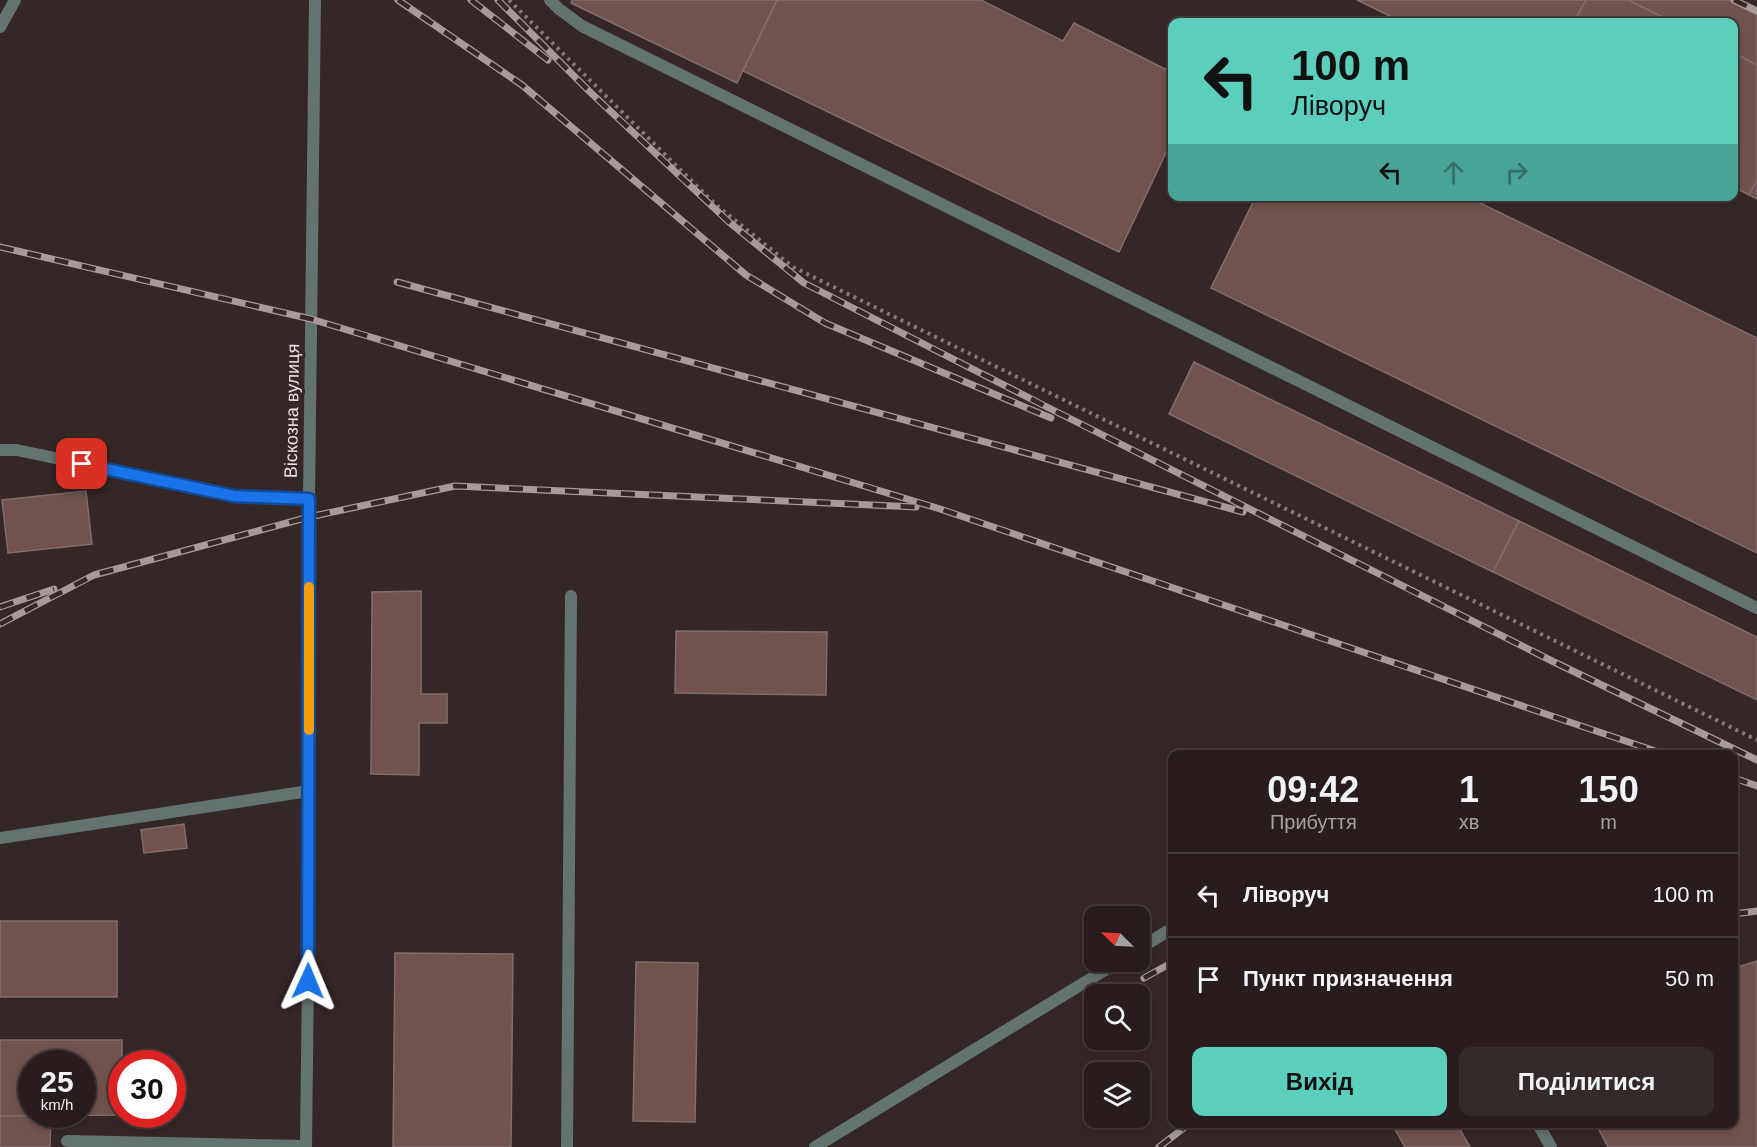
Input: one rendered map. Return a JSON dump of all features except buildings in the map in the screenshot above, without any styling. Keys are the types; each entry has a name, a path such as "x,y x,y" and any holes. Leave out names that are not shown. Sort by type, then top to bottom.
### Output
{"street":[{"path":"0,27 15,0"},
{"name":"Віскозна вулиця","path":"306,1146 309,499 315,0"},
{"path":"550,0 571,19 592,31 1757,608"},
{"path":"0,450 16,450 234,496 309,499"},
{"path":"567,1147 571,596"},
{"path":"0,838 309,791"},
{"path":"1150,942 1168,931"},
{"path":"815,1147 1102,972"},
{"path":"1540,1128 1551,1147"},
{"path":"68,1141 306,1146"}],"path":[{"path":"509,0 715,204 794,267 1757,740"}],"railway":[{"path":"398,0 522,85 746,275 825,323 1051,418"},
{"path":"471,0 548,60"},
{"path":"498,0 591,93 729,222 804,283 1550,660 1736,750"},
{"path":"1734,0 1757,11"},
{"path":"0,247 311,319 937,508 1652,750"},
{"path":"397,282 1243,512"},
{"path":"0,624 94,575 309,517 455,486 916,507"},
{"path":"0,607 54,589"},
{"path":"1738,751 1757,760"},
{"path":"1738,779 1757,786"},
{"path":"1738,913 1757,911"},
{"path":"1144,978 1168,965"},
{"path":"1159,1147 1184,1128"}],"slow traffic":[{"path":"309,587 309,730"}],"route":[{"path":"82,464 234,496 309,499 308,981"}]}
